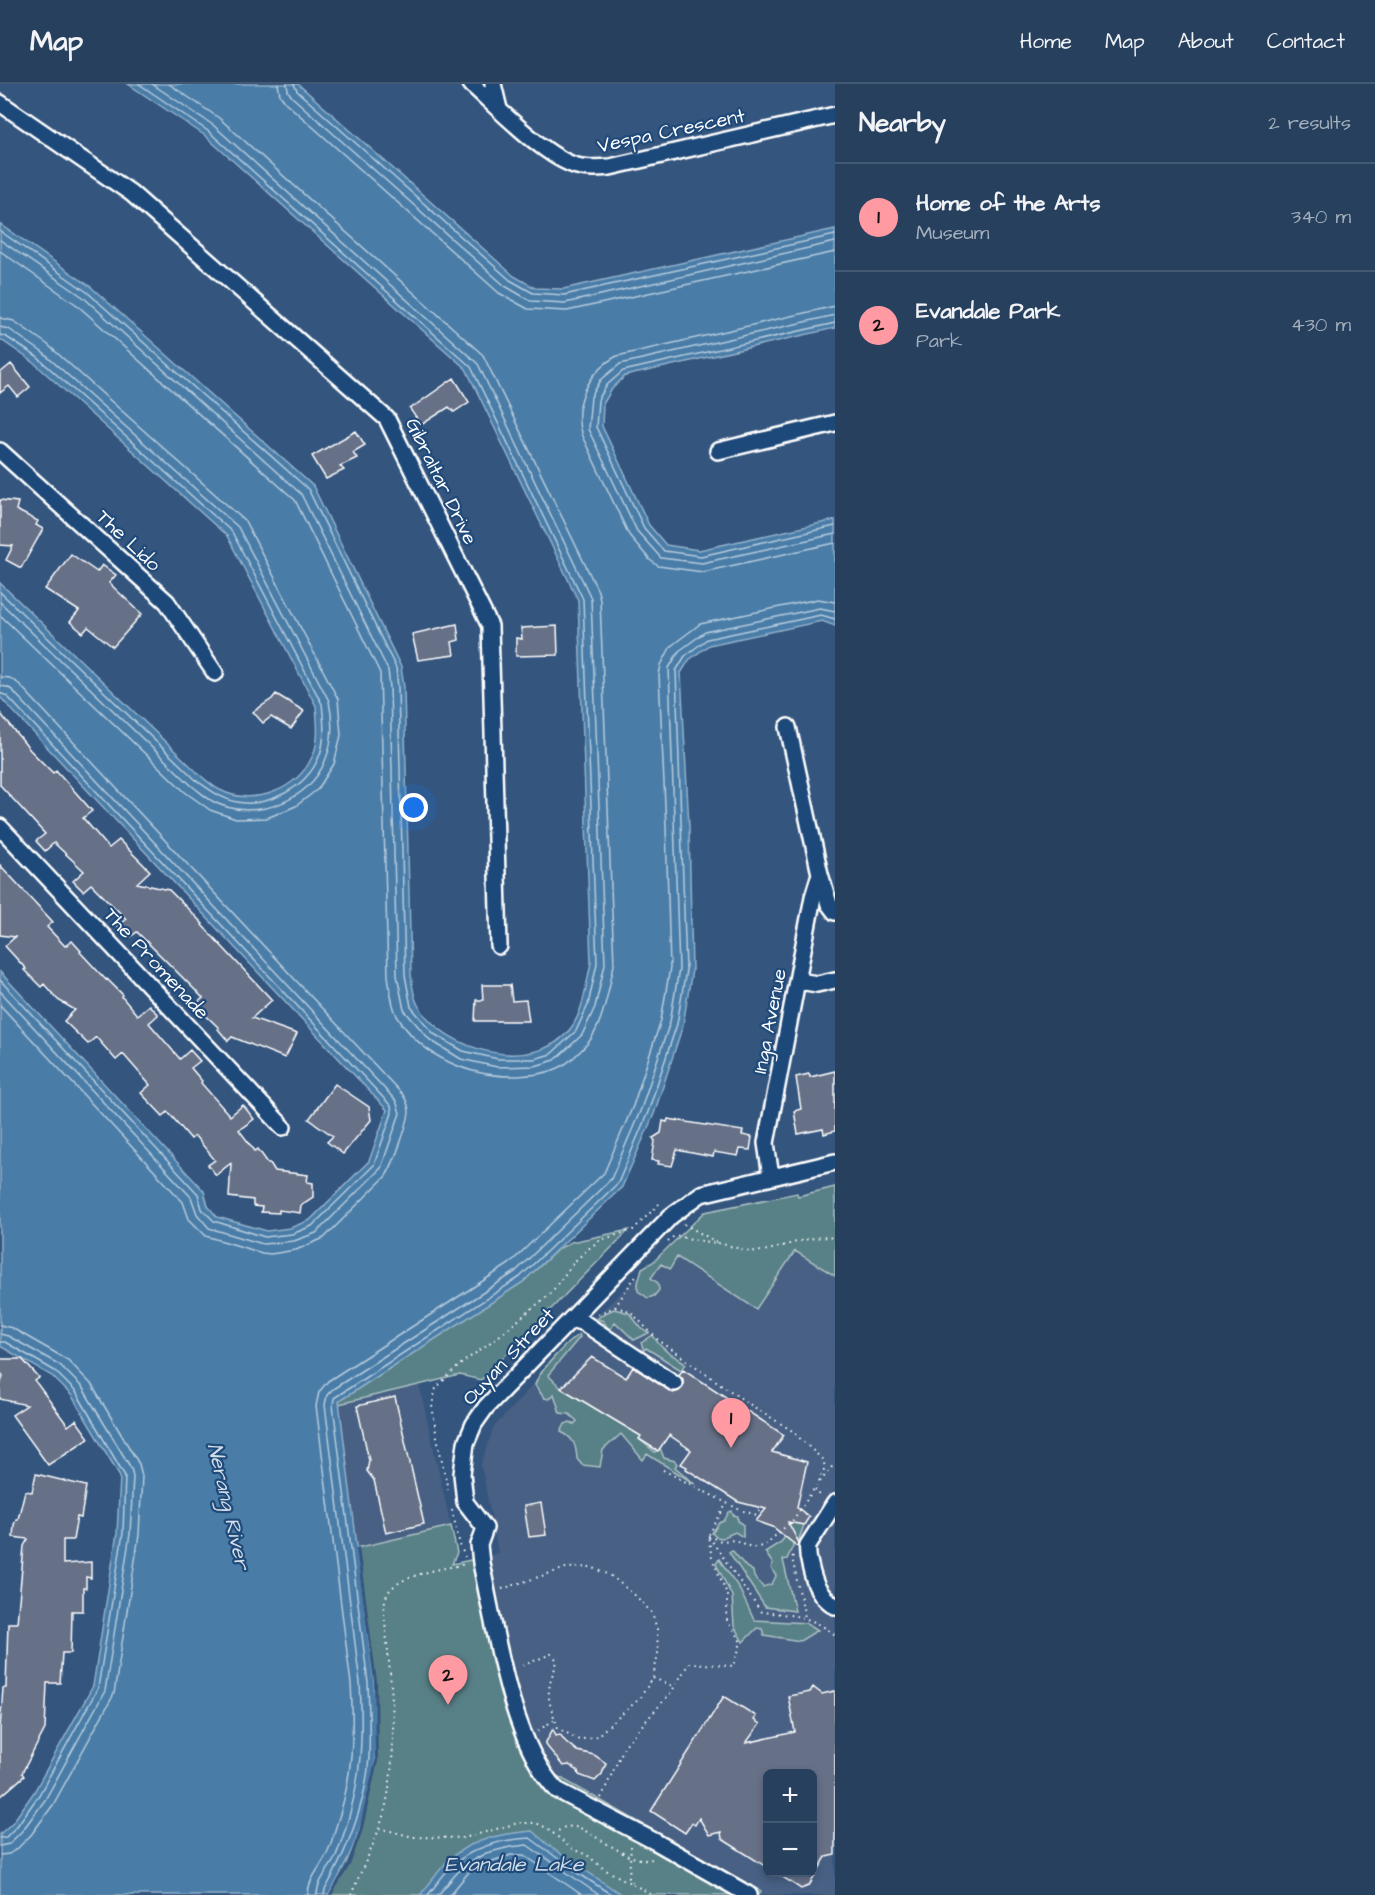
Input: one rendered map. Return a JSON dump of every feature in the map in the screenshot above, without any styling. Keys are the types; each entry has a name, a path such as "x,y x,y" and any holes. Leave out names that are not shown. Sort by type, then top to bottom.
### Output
{"street":[{"name":"Vespa Crescent","path":"471,84 555,156 578,167 594,169 835,115"},
{"path":"493,84 499,109"},
{"name":"Gibraltar Drive","path":"0,103 131,193 387,419 490,626 500,946"},
{"path":"718,452 835,423"},
{"name":"The Lido","path":"0,451 167,603 214,673"},
{"name":"Inga Avenue","path":"788,727 820,874 829,904 835,912"},
{"name":"The Promenade","path":"0,827 283,1127"},
{"name":"Inga Avenue","path":"771,1176 766,1143 799,981 813,897 820,874"},
{"path":"799,981 817,984 835,980"},
{"name":"Ouyan Street","path":"596,1810 557,1790 541,1771 525,1739 505,1671 479,1545 485,1528 465,1502 462,1474 466,1443 474,1424 486,1407 578,1321 671,1216 701,1194 835,1162"},
{"path":"578,1321 674,1383"},
{"path":"835,1503 808,1545 807,1551 815,1587 824,1599 835,1606"},
{"path":"596,1810 749,1895"}],"path":[{"path":"661,1248 684,1225"},
{"path":"675,1235 718,1243 742,1251 762,1251 810,1238 835,1238"},
{"path":"615,1307 641,1266"},
{"path":"578,1321 615,1307 630,1311 657,1339 678,1355 791,1430 823,1460 825,1467 817,1486"},
{"path":"708,1536 721,1541 735,1540 751,1547 766,1544 793,1520 835,1463"},
{"path":"663,1470 740,1510 757,1515 762,1508"},
{"path":"596,1810 625,1745 675,1687 689,1663 734,1666 741,1642 727,1621 727,1594 712,1558 708,1536 727,1503"},
{"path":"708,1536 761,1612 801,1616 824,1626 835,1635"},
{"path":"351,1895 379,1828 386,1805 394,1742 384,1606 388,1593 396,1585 411,1577 468,1563"},
{"path":"488,1592 515,1586 566,1568 591,1567 610,1575 636,1596 652,1613 658,1637 658,1653 652,1678 639,1699 597,1736 579,1740 558,1728 548,1700 550,1682 556,1670 557,1660 551,1654 535,1662 505,1671"},
{"path":"652,1678 675,1687"},
{"path":"525,1739 555,1719"},
{"path":"379,1828 413,1837 464,1838 518,1823 536,1823 572,1849 587,1855 604,1869 653,1895"},
{"path":"554,1834 565,1827 578,1826 630,1857 644,1860 661,1858"},
{"path":"633,1884 628,1877 631,1842 636,1831"}],"shaded area":[{"path":"667,1250 795,1251 835,1276 835,1895 759,1895 761,1891 552,1773 531,1741 485,1557 498,1553 481,1465 493,1428 598,1314"},
{"path":"419,1384 451,1526 356,1548 354,1515 339,1404"}],"green space":[{"path":"835,1187 835,1276 795,1251 756,1309 677,1257 670,1269 661,1264 651,1278 658,1283 659,1290 654,1296 648,1298 638,1291 642,1268 653,1262 705,1212 797,1193 798,1196"},
{"path":"629,1230 481,1380 460,1375 339,1404 339,1401 523,1282 558,1249 571,1242"},
{"path":"614,1309 629,1313 642,1329 649,1333 634,1340 615,1322 610,1330 606,1329 608,1328 603,1321 597,1319"},
{"path":"579,1334 580,1337 548,1375 561,1388 641,1436 640,1440 655,1452 660,1448 664,1458 675,1461 677,1464 675,1467 695,1484 647,1454 643,1460 621,1434 603,1450 600,1467 582,1465 577,1459 574,1442 561,1432 565,1424 570,1422 574,1424 577,1421 569,1414 560,1413 554,1394 549,1399 544,1398 535,1385 541,1373"},
{"path":"653,1335 663,1348 686,1364 681,1370 646,1348 644,1350 641,1343"},
{"path":"732,1511 733,1515 738,1516 738,1521 743,1524 743,1537 735,1532 722,1538 716,1537 712,1533"},
{"path":"788,1522 804,1525 799,1539 793,1542 787,1559 783,1560 795,1611 765,1607 729,1552 732,1550 746,1567 753,1571 754,1577 763,1587 772,1584 776,1576 771,1568 773,1564 765,1552 785,1537 791,1541"},
{"path":"451,1526 457,1553 452,1564 485,1557 531,1741 552,1773 761,1891 759,1895 329,1895 375,1761 356,1548"},
{"path":"719,1559 739,1588 754,1620 807,1623 818,1630 800,1641 764,1635 762,1629 757,1628 743,1642 734,1626 732,1596 716,1564"}],"water":[{"name":"Nerang River","path":"128,84 298,84 514,276 535,288 563,289 835,229 835,328 625,376 612,389 603,404 602,426 649,525 666,545 699,550 835,520 835,626 822,621 709,645 689,660 681,673 689,826 692,970 683,1025 654,1114 622,1187 523,1282 339,1401 374,1682 376,1741 373,1779 365,1813 346,1863 329,1895 0,1895 0,1834 13,1822 34,1792 93,1686 117,1533 120,1476 72,1396 52,1376 0,1346 0,972 204,1191 208,1206 217,1217 267,1231 290,1228 310,1220 369,1161 387,1110 0,697 0,583 217,789 246,797 259,796 285,786 305,769 315,751 317,738 316,706 227,536 33,362 0,339 0,224 91,287 313,486 401,667 404,687 411,974 415,998 431,1021 448,1035 469,1046 491,1052 514,1054 536,1051 555,1043 571,1028 579,1013 591,963 578,600 466,369 204,135"},
{"name":"Evandale Lake","path":"532,1831 552,1848 622,1895 420,1895 444,1865 462,1850 491,1838"}],"pier":[{"path":"359,1547 377,1682 378,1761 362,1832 350,1865 332,1895 329,1895 347,1864 359,1831 375,1761 374,1682 356,1548"}],"building":[{"path":"11,364 30,387 18,397 9,386 0,393 0,373"},
{"path":"454,378 469,402 454,412 449,407 421,425 410,409"},
{"path":"356,431 365,445 353,452 357,458 340,466 344,470 326,479 312,456"},
{"path":"0,500 18,502 16,510 38,521 36,525 43,529 21,568 6,560 13,546 0,545"},
{"path":"71,554 97,572 102,565 116,575 109,583 142,614 113,647 88,627 83,633 70,622 79,611 45,589"},
{"path":"457,624 459,640 452,642 454,655 418,660 412,634"},
{"path":"557,626 558,655 516,656 516,638 522,639 521,628"},
{"path":"276,694 304,711 291,729 271,717 263,723 253,712"},
{"path":"0,713 30,750 53,773 56,770 92,811 83,818 109,848 119,840 150,871 137,883 169,890 272,1000 252,1018 297,1034 285,1058 232,1037 228,1041 219,1028 195,1005 203,998 137,932 130,937 117,926 126,919 91,884 83,891 73,881 84,871 54,843 45,851 36,841 45,834 0,785"},
{"path":"0,865 53,922 47,927 65,946 72,941 106,980 123,995 122,997 137,1015 149,1005 158,1015 149,1023 180,1059 190,1050 200,1061 191,1068 230,1116 243,1105 254,1119 239,1130 255,1151 258,1149 275,1171 308,1175 307,1182 313,1183 313,1197 301,1205 300,1213 279,1210 279,1213 261,1212 262,1207 253,1206 253,1200 229,1197 231,1163 216,1175 208,1165 215,1160 195,1136 191,1139 168,1112 163,1116 141,1093 150,1085 123,1054 116,1060 96,1037 88,1044 64,1021 75,1010 58,1000 44,984 41,987 24,970 26,969 5,946 15,937 0,935"},
{"path":"482,985 510,985 512,1001 526,1000 529,1021 475,1021 476,1000 483,1000"},
{"path":"835,1071 835,1131 824,1134 823,1129 798,1134 794,1111 801,1109 796,1077 809,1074 810,1077"},
{"path":"335,1084 369,1107 371,1120 343,1154 327,1142 333,1136 309,1119"},
{"path":"668,1119 743,1131 742,1135 752,1137 750,1150 740,1149 738,1156 714,1152 713,1157 677,1150 672,1166 658,1164 659,1161 652,1160 655,1141 653,1138 661,1133 663,1121 667,1122"},
{"path":"592,1357 626,1378 633,1367 673,1393 682,1388 683,1379 679,1375 683,1369 784,1435 772,1452 807,1462 797,1507 809,1517 804,1525 788,1522 799,1543 798,1547 773,1527 756,1521 766,1509 738,1502 686,1469 687,1467 681,1464 691,1450 669,1435 658,1451 639,1439 641,1436 561,1388"},
{"path":"0,1359 22,1359 39,1378 35,1381 68,1426 76,1420 89,1438 48,1465 12,1415 27,1405 0,1399 3,1376 0,1372"},
{"path":"395,1397 424,1524 386,1533 374,1480 367,1471 369,1460 357,1406"},
{"path":"36,1474 86,1486 81,1518 77,1517 73,1540 63,1540 63,1564 91,1562 91,1578 86,1577 86,1588 83,1588 83,1611 72,1611 71,1653 62,1653 60,1683 47,1683 45,1729 22,1773 24,1776 0,1797 0,1729 3,1688 6,1688 8,1623 17,1623 24,1546 28,1539 13,1537 14,1525 18,1519 25,1491 32,1492"},
{"path":"541,1503 546,1535 529,1537 524,1506"},
{"path":"813,1687 822,1694 835,1691 835,1855 826,1857 817,1872 817,1769 763,1769 763,1865 722,1839 721,1832 709,1835 699,1818 695,1825 692,1823 685,1833 651,1811 724,1696 756,1716 754,1720 760,1724 746,1743 795,1732 788,1696 810,1692"},
{"path":"553,1729 556,1735 560,1734 577,1751 594,1755 606,1763 602,1774 595,1781 579,1775 578,1771 569,1765 563,1766 545,1744"},
{"path":"783,1877 814,1877 809,1886 801,1889"}],"place":[{"name":"Home of the Arts","path":"731,1448"},
{"name":"Evandale Park","path":"448,1705"}]}
